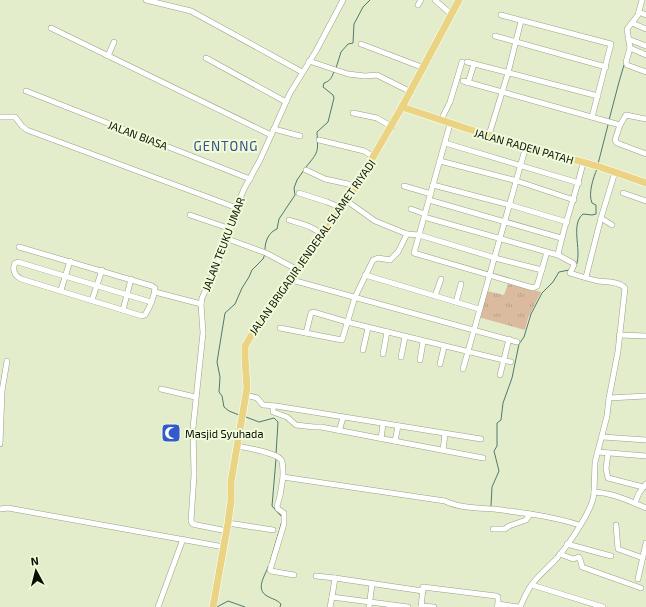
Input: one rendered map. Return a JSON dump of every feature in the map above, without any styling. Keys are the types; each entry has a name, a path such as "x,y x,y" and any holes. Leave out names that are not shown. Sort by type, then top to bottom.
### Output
{"main road":[{"name":"JALAN BRIGADIR JENDERAL SLAMET RIYADI","path":"213,607 224,547 231,501 231,486 246,395 247,384 244,357 245,346 355,188 392,127 459,0"},
{"name":"JALAN RADEN PATAH","path":"402,107 450,124 597,166 646,183"}],"street":[{"path":"146,0 192,11 302,72"},
{"name":"JALAN TEUKU UMAR","path":"227,527 209,528 191,522 194,475 193,428 195,397 203,333 201,304 203,295 220,258 228,228 241,196 286,102 343,0"},
{"path":"435,0 451,14"},
{"path":"642,0 639,12 628,29 630,48 626,64 646,72"},
{"path":"639,12 646,15"},
{"path":"502,15 610,44 611,46 606,67 592,117"},
{"path":"489,135 508,72 521,20"},
{"path":"632,24 646,30"},
{"path":"51,28 271,135"},
{"path":"495,36 606,67"},
{"path":"628,39 646,46"},
{"path":"108,56 114,42"},
{"path":"361,44 424,68"},
{"path":"630,48 646,55"},
{"path":"206,58 286,102"},
{"path":"309,61 336,70 360,75 377,75 411,92"},
{"path":"441,120 450,102 464,62 598,96"},
{"path":"474,64 466,82 620,125"},
{"name":"JALAN BIASA","path":"26,92 250,178"},
{"path":"353,112 377,118 392,127"},
{"path":"646,119 626,115 620,125 615,140 616,143 646,154"},
{"path":"0,117 14,117 27,130 237,208"},
{"path":"450,124 413,252 415,254 490,274 534,288 537,286 547,252"},
{"path":"274,129 300,136"},
{"path":"319,140 364,151 374,157"},
{"path":"445,143 579,183"},
{"path":"463,369 473,329 501,238 526,146"},
{"path":"440,161 517,181 574,200"},
{"path":"558,255 561,238 579,183 583,163"},
{"path":"306,170 325,179 348,184 355,188"},
{"path":"586,277 601,218 615,172"},
{"path":"433,185 510,205 567,222"},
{"path":"404,186 430,194"},
{"path":"299,193 342,208"},
{"path":"623,193 646,201"},
{"path":"429,200 561,238"},
{"path":"346,201 375,221 407,234 418,235 495,258 542,270"},
{"path":"316,576 372,584 496,596 498,597 497,606 519,607 532,585 567,544 593,501 595,462 603,437 617,361 625,288 621,285 597,281 571,271 574,265 573,263 558,255 424,215 411,209"},
{"path":"190,215 228,228"},
{"path":"601,218 612,225"},
{"path":"289,220 308,226 318,231 322,236"},
{"path":"280,328 342,340 354,298 375,258 388,261 391,259 398,252 407,234"},
{"path":"225,238 266,253 298,270"},
{"path":"19,247 131,279 152,286 155,288 155,292 151,302 145,316 142,316 21,279 15,275 15,263 21,262 26,265 151,302"},
{"path":"61,290 70,261"},
{"path":"92,300 102,270"},
{"path":"365,275 479,309"},
{"path":"123,310 131,279"},
{"path":"435,296 441,279"},
{"path":"292,280 517,342"},
{"path":"456,302 461,284"},
{"path":"155,292 201,304"},
{"path":"306,333 312,312 368,328 511,362"},
{"path":"363,350 368,328"},
{"path":"383,354 387,332"},
{"path":"619,335 646,336"},
{"path":"401,357 405,337"},
{"path":"500,375 509,339"},
{"path":"420,360 424,342"},
{"path":"440,364 444,346"},
{"path":"0,444 2,391 7,361"},
{"path":"161,389 195,397"},
{"path":"246,395 257,398 263,405 481,439"},
{"path":"609,398 646,396"},
{"path":"273,406 273,412 287,417 296,425 314,428 321,427 483,458"},
{"path":"287,417 288,408"},
{"path":"339,431 343,418"},
{"path":"381,439 383,424"},
{"path":"395,441 398,426"},
{"path":"443,450 445,434"},
{"path":"603,437 646,440"},
{"path":"238,446 279,457 282,462 283,477 277,506 285,516 270,570 294,575"},
{"path":"598,452 646,456"},
{"path":"608,453 606,469 608,478 644,485 635,503"},
{"path":"283,477 445,501 451,504 471,507 530,514 566,521 579,526"},
{"path":"594,492 612,495 646,508"},
{"path":"0,507 224,547"},
{"path":"493,529 505,529 513,524 526,520 530,514"},
{"path":"616,525 618,549 642,558"},
{"path":"227,527 273,530"},
{"path":"158,607 183,539"},
{"path":"638,579 646,543"},
{"path":"567,544 610,556"},
{"path":"560,554 573,559 577,557 580,558 582,567 641,588"},
{"path":"330,607 335,578"},
{"path":"370,604 372,584"},
{"path":"532,585 603,607"},
{"path":"423,588 421,606 434,607"},
{"path":"332,597 370,604 408,607"}],"green space":[{"path":"508,284 541,292 528,318 525,330 478,317 487,291 504,295"}],"waterway":[{"path":"336,68 341,52 348,44 353,43 354,24 363,7 370,0"},
{"path":"609,120 624,65"},
{"path":"306,167 317,151 317,132 328,122 334,98 333,95 323,87 324,83 330,79 334,71"},
{"path":"598,164 608,125"},
{"path":"575,268 578,255 577,225 579,219 583,214 596,214 596,205 592,203 591,191 597,169"},
{"path":"265,249 268,237 274,230 277,229 279,219 295,195 294,188 297,180 304,170"},
{"path":"239,415 224,407 222,396 219,392 220,377 217,362 225,313 235,304 252,270 263,259 265,254"},
{"path":"491,506 492,487 499,471 494,451 497,446 497,423 501,420 503,403 512,378 519,344 524,337 531,314 542,293 553,282 559,272 569,270"},
{"path":"246,417 259,422 274,418 278,422 276,454"},
{"path":"276,459 272,506 281,516"},
{"path":"270,562 282,521"},
{"path":"268,567 262,582 262,590 267,596 281,604 280,607"},
{"path":"217,607 228,601 245,607"}],"place":[{"name":"Masjid Syuhada","path":"171,433"}],"district":[{"name":"GENTONG","path":"226,146"}]}
